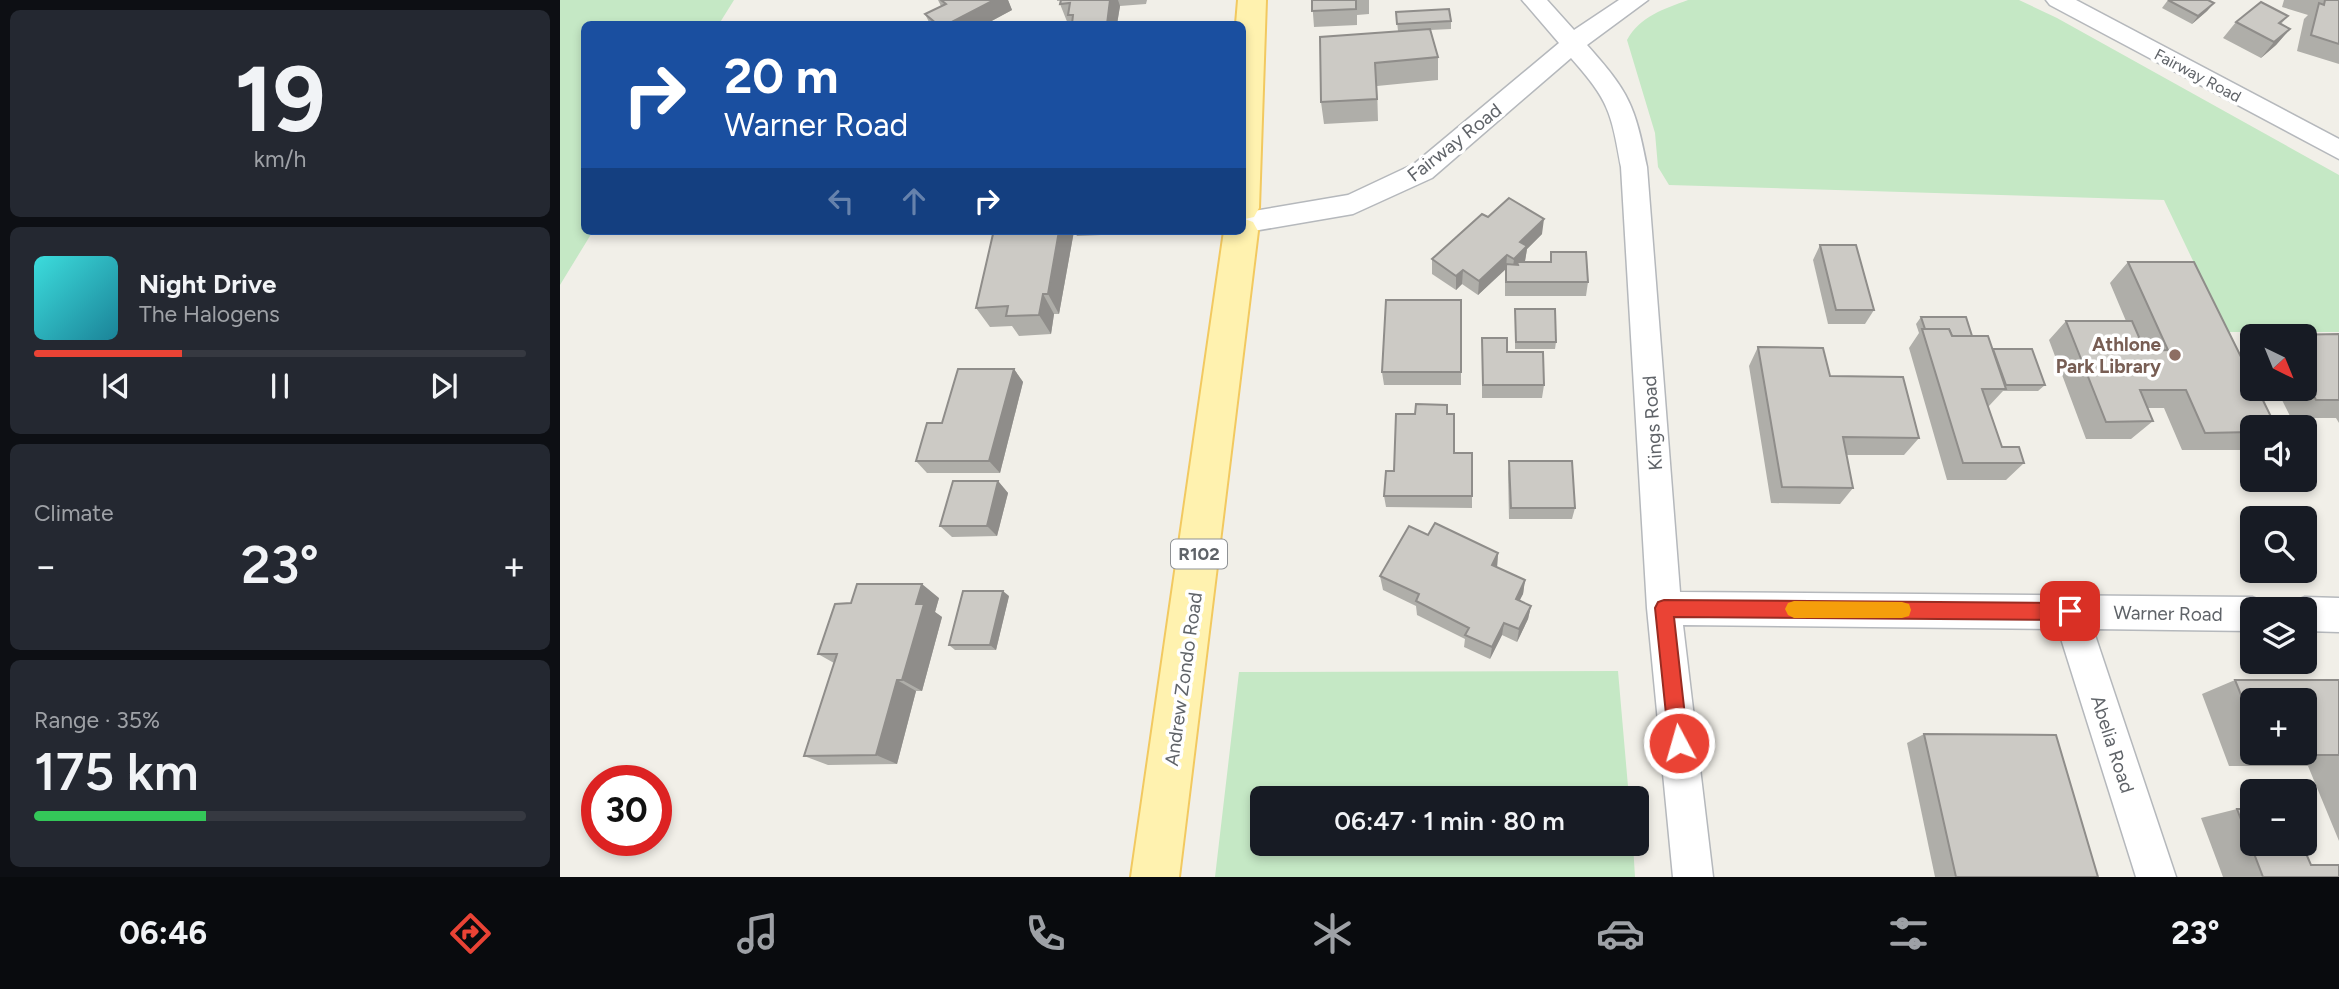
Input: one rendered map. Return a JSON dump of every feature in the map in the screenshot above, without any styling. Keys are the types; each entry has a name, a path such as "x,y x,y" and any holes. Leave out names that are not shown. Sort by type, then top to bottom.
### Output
{"main road":[{"path":"1246,125 1252,0"},
{"name":"Andrew Zondo Road","path":"1155,877 1240,235"}],"street":[{"name":"Kings Road","path":"1534,0 1576,44 1611,88 1625,118 1634,167 1664,608 1693,877"},
{"name":"Fairway Road","path":"1246,222 1353,204 1423,171 1599,22 1636,0"},
{"name":"Fairway Road","path":"2058,0 2339,150"},
{"name":"Warner Road","path":"1664,608 2240,614"},
{"name":"Abelia Road","path":"2070,611 2156,877"},
{"path":"2317,614 2339,615"}],"green space":[{"path":"560,0 734,0 721,21 581,21 581,235 591,235 560,285"},
{"path":"1688,0 2019,0 2057,18 2339,175 2339,332 2317,332 2317,324 2240,324 2240,332 2227,332 2164,200 1669,185 1658,167 1655,133 1627,40 1646,19"},
{"path":"1618,671 1628,786 1250,786 1250,856 1634,856 1635,877 1215,877 1239,672"}],"building":[{"path":"941,0 994,0 954,21 933,21 925,14 946,4"},
{"path":"1061,0 1110,0 1107,21 1072,21 1073,15 1068,15 1070,3 1060,4"},
{"path":"1312,0 1356,0 1356,9 1312,11"},
{"path":"2168,0 2208,0 2214,3 2198,16"},
{"path":"2325,0 2339,0 2339,44 2311,35 2319,3 2324,5"},
{"path":"2261,2 2288,16 2279,23 2290,29 2274,42 2236,22"},
{"path":"1449,9 1451,21 1397,24 1396,12"},
{"path":"1430,29 1438,57 1375,63 1377,99 1321,102 1320,37"},
{"path":"1509,198 1544,219 1520,242 1527,246 1514,259 1507,255 1479,281 1463,270 1456,276 1432,259 1482,214 1488,217"},
{"path":"993,235 1058,235 1048,294 1043,294 1039,315 1006,316 1008,306 976,308"},
{"path":"1820,245 1856,245 1874,310 1836,310"},
{"path":"1551,252 1586,252 1588,282 1506,282 1506,264 1551,262"},
{"path":"2128,262 2194,262 2240,355 2240,401 2263,401 2270,415 2240,415 2240,432 2205,433 2186,390 2140,390 2153,421 2106,422 2066,321 2132,321 2145,351 2168,350"},
{"path":"1386,300 1461,300 1461,372 1382,372"},
{"path":"1515,309 1555,309 1556,342 1516,342"},
{"path":"1921,317 1966,317 1972,336 1952,336 1949,329 1925,329"},
{"path":"1922,329 1949,329 1952,336 1988,336 2006,389 1982,389 2002,447 2019,447 2024,463 1963,463"},
{"path":"2317,334 2339,334 2339,400 2317,400"},
{"path":"1482,338 1507,338 1507,352 1543,352 1544,385 1483,385"},
{"path":"1758,347 1823,348 1830,376 1903,377 1919,438 1843,437 1853,488 1782,487"},
{"path":"1993,349 2032,349 2045,385 2006,385"},
{"path":"958,369 1014,369 989,461 916,461 927,423 942,423"},
{"path":"1416,404 1447,405 1447,414 1454,414 1454,453 1472,453 1472,496 1384,496 1386,471 1394,471 1396,414 1415,414"},
{"path":"1509,461 1572,461 1575,508 1511,508"},
{"path":"953,481 998,481 987,526 940,526"},
{"path":"1435,523 1498,553 1492,565 1525,580 1516,599 1531,606 1519,629 1504,623 1492,647 1465,635 1469,628 1416,601 1419,594 1380,576 1409,526 1428,535"},
{"path":"857,584 922,584 916,604 924,604 902,680 897,680 876,755 804,756 837,654 818,654 835,604 851,603"},
{"path":"963,591 1003,591 990,645 949,645"},
{"path":"2235,680 2339,680 2339,755 2317,755 2317,688 2240,688 2240,692"},
{"path":"1924,734 2056,735 2098,877 1956,877"},
{"path":"2255,856 2307,856 2311,865 2339,865 2339,877 2263,877"}],"slow traffic":[{"path":"1794,609 1902,610"}],"place":[{"name":"Athlone Park Library","path":"2175,355"}],"route":[{"path":"1679,743 1664,608 2070,611"}]}
